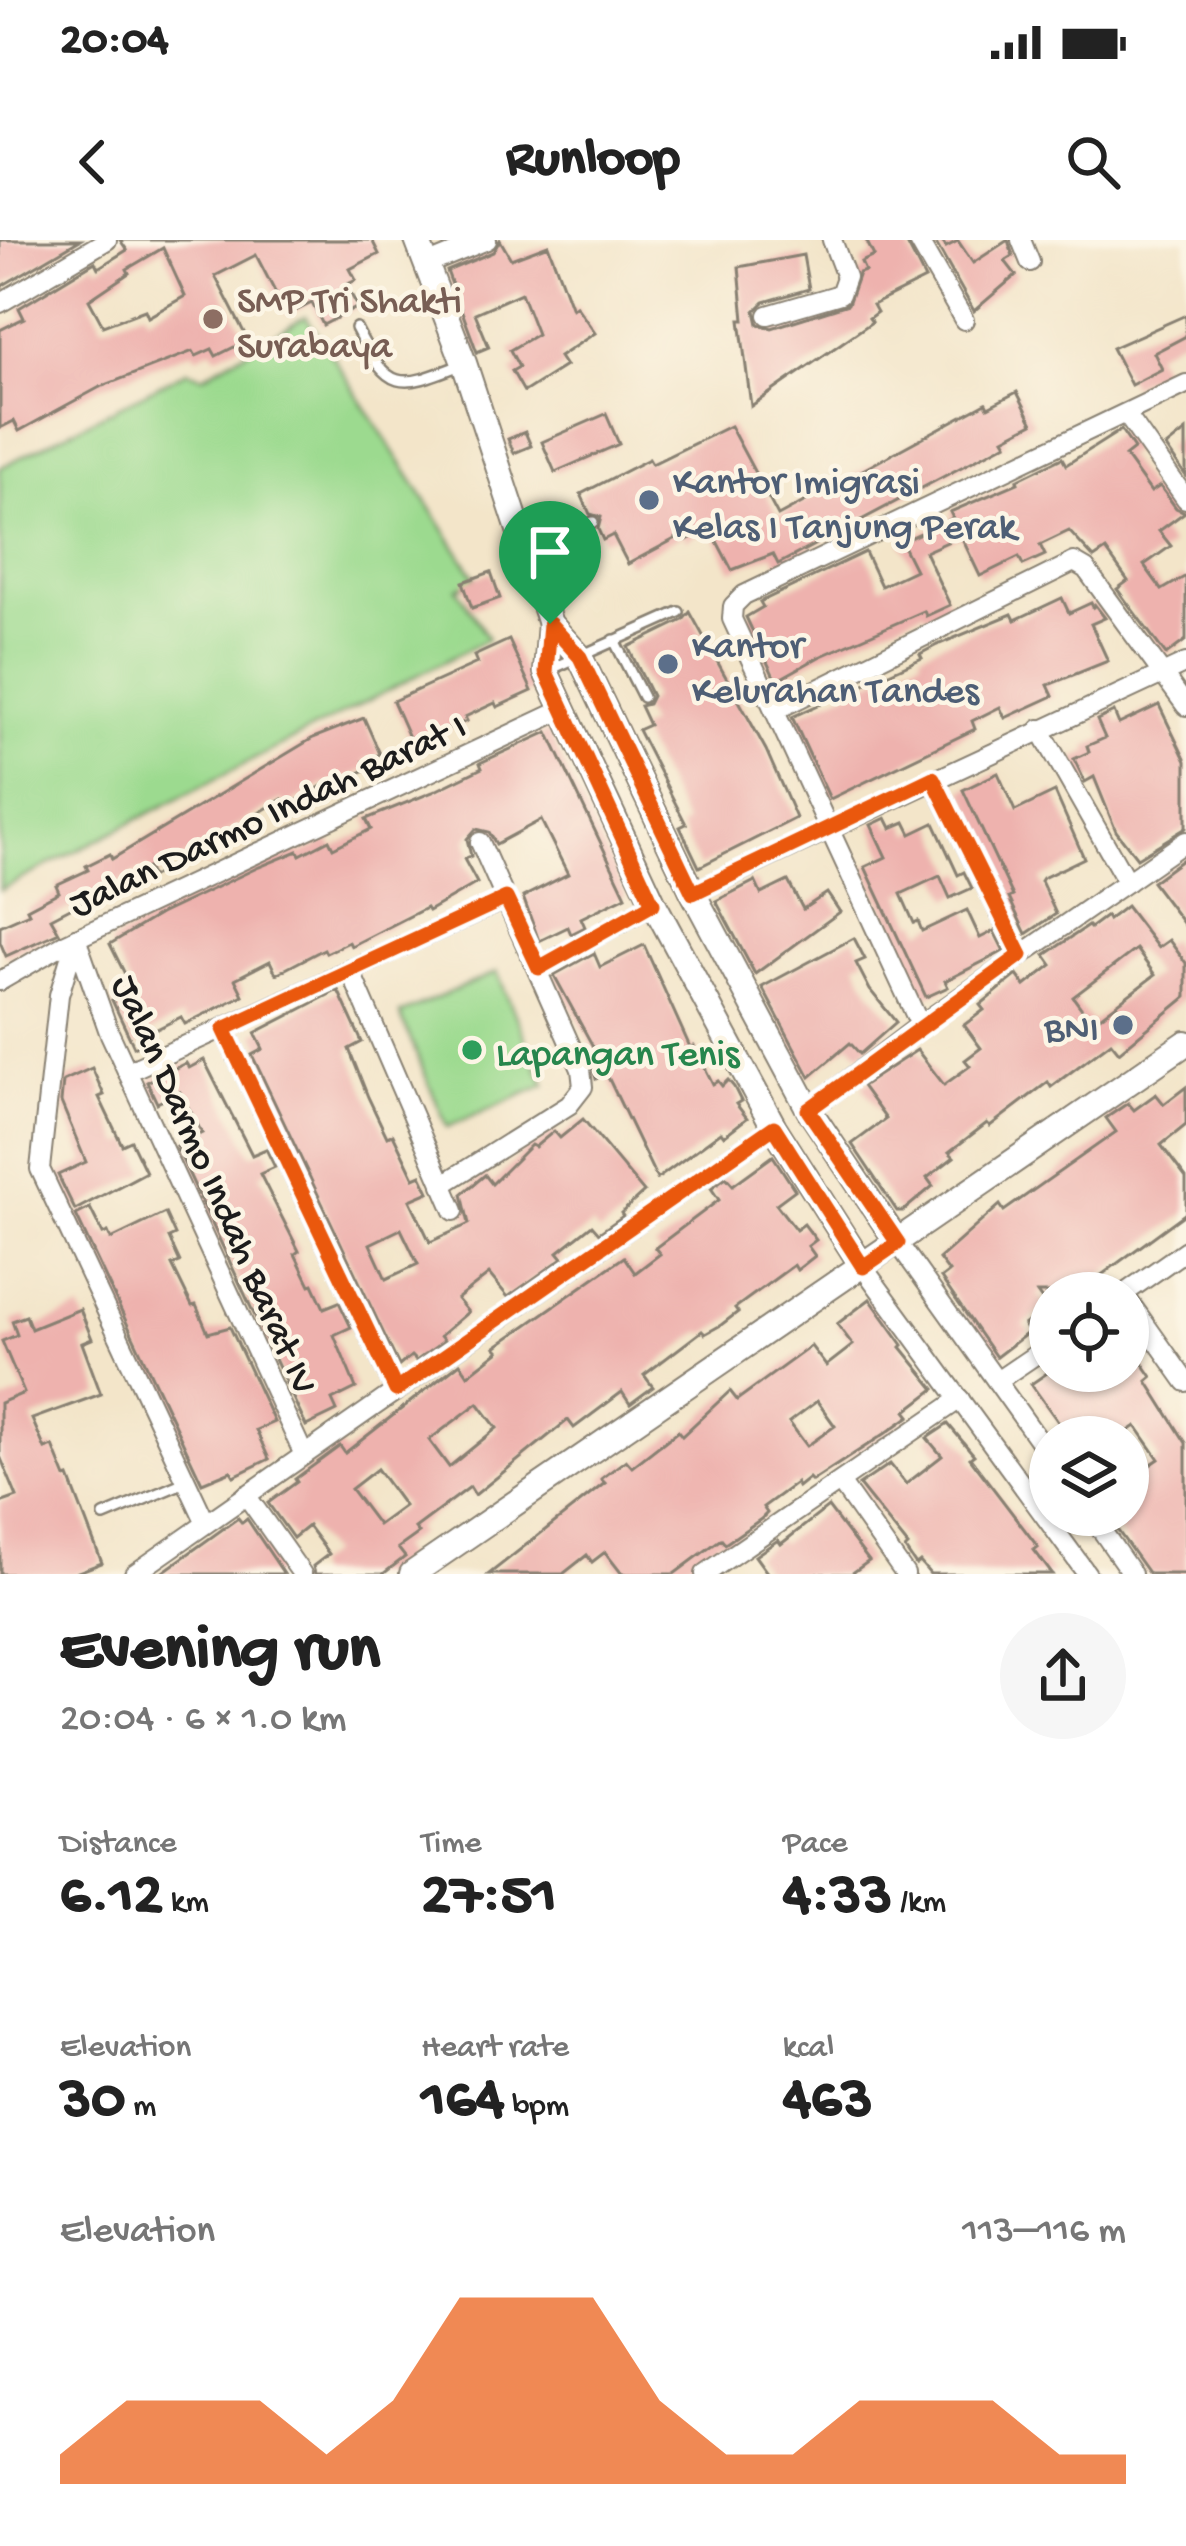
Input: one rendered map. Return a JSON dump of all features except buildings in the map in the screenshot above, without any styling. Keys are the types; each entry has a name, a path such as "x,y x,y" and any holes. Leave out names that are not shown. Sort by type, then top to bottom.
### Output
{"street":[{"path":"0,303 106,240"},
{"path":"417,240 464,364 550,624 546,672 653,904 774,1127 863,1267 1087,1574"},
{"path":"426,265 488,240"},
{"path":"768,315 840,294 846,277 832,240"},
{"path":"918,240 964,320"},
{"path":"1021,240 1030,262"},
{"path":"920,1025 732,619 733,606 744,595 1186,384"},
{"path":"1126,414 1186,499"},
{"path":"776,710 1074,562 1086,569 1186,706"},
{"path":"550,624 580,657 693,893 808,1110 1029,1426"},
{"path":"693,893 1186,663"},
{"name":"Jalan Darmo Indah Barat I","path":"1,985 70,941 562,710"},
{"path":"1040,729 1127,882"},
{"path":"933,778 1021,955"},
{"path":"808,1110 920,1025 1186,841"},
{"path":"442,1185 569,1105 584,1087 539,968 480,842"},
{"path":"127,1072 506,898"},
{"path":"539,968 653,904"},
{"path":"70,941 59,995 40,1168 206,1523"},
{"name":"Jalan Darmo Indah Barat IV","path":"70,941 304,1455"},
{"path":"350,970 454,1211"},
{"path":"224,1029 396,1390"},
{"path":"412,1574 1186,1043"},
{"path":"134,1574 159,1567 206,1523 774,1127"},
{"path":"1149,1278 1186,1250"},
{"path":"1149,1329 1186,1382"},
{"path":"997,1381 1029,1359"},
{"path":"705,1574 960,1399"},
{"path":"840,1483 904,1574"},
{"path":"246,1495 302,1574"},
{"path":"1106,1536 1132,1574"}],"lane":[{"path":"356,328 373,361 391,378 411,385 464,364"},
{"path":"526,550 592,522"},
{"path":"546,672 679,612"},
{"path":"614,640 643,697"},
{"path":"104,1516 185,1482"}],"green space":[{"path":"306,316 477,580 457,588 488,639 0,890 0,468 187,371 203,376"},
{"name":"Lapangan Tenis","path":"497,972 545,1085 447,1127 400,1014"}],"place":[{"name":"SMP Tri Shakti Surabaya","path":"213,319"},
{"name":"Kantor Imigrasi Kelas I Tanjung Perak","path":"649,500"},
{"name":"Kantor Kelurahan Tandes","path":"668,664"},
{"name":"BNI","path":"1123,1025"},
{"name":"Lapangan Tenis","path":"472,1050"}],"route":[{"path":"550,624 580,657 693,893 933,778 1021,955 808,1110 898,1243 863,1267 774,1127 396,1390 224,1029 506,898 539,968 653,904 546,672 550,624"}]}
